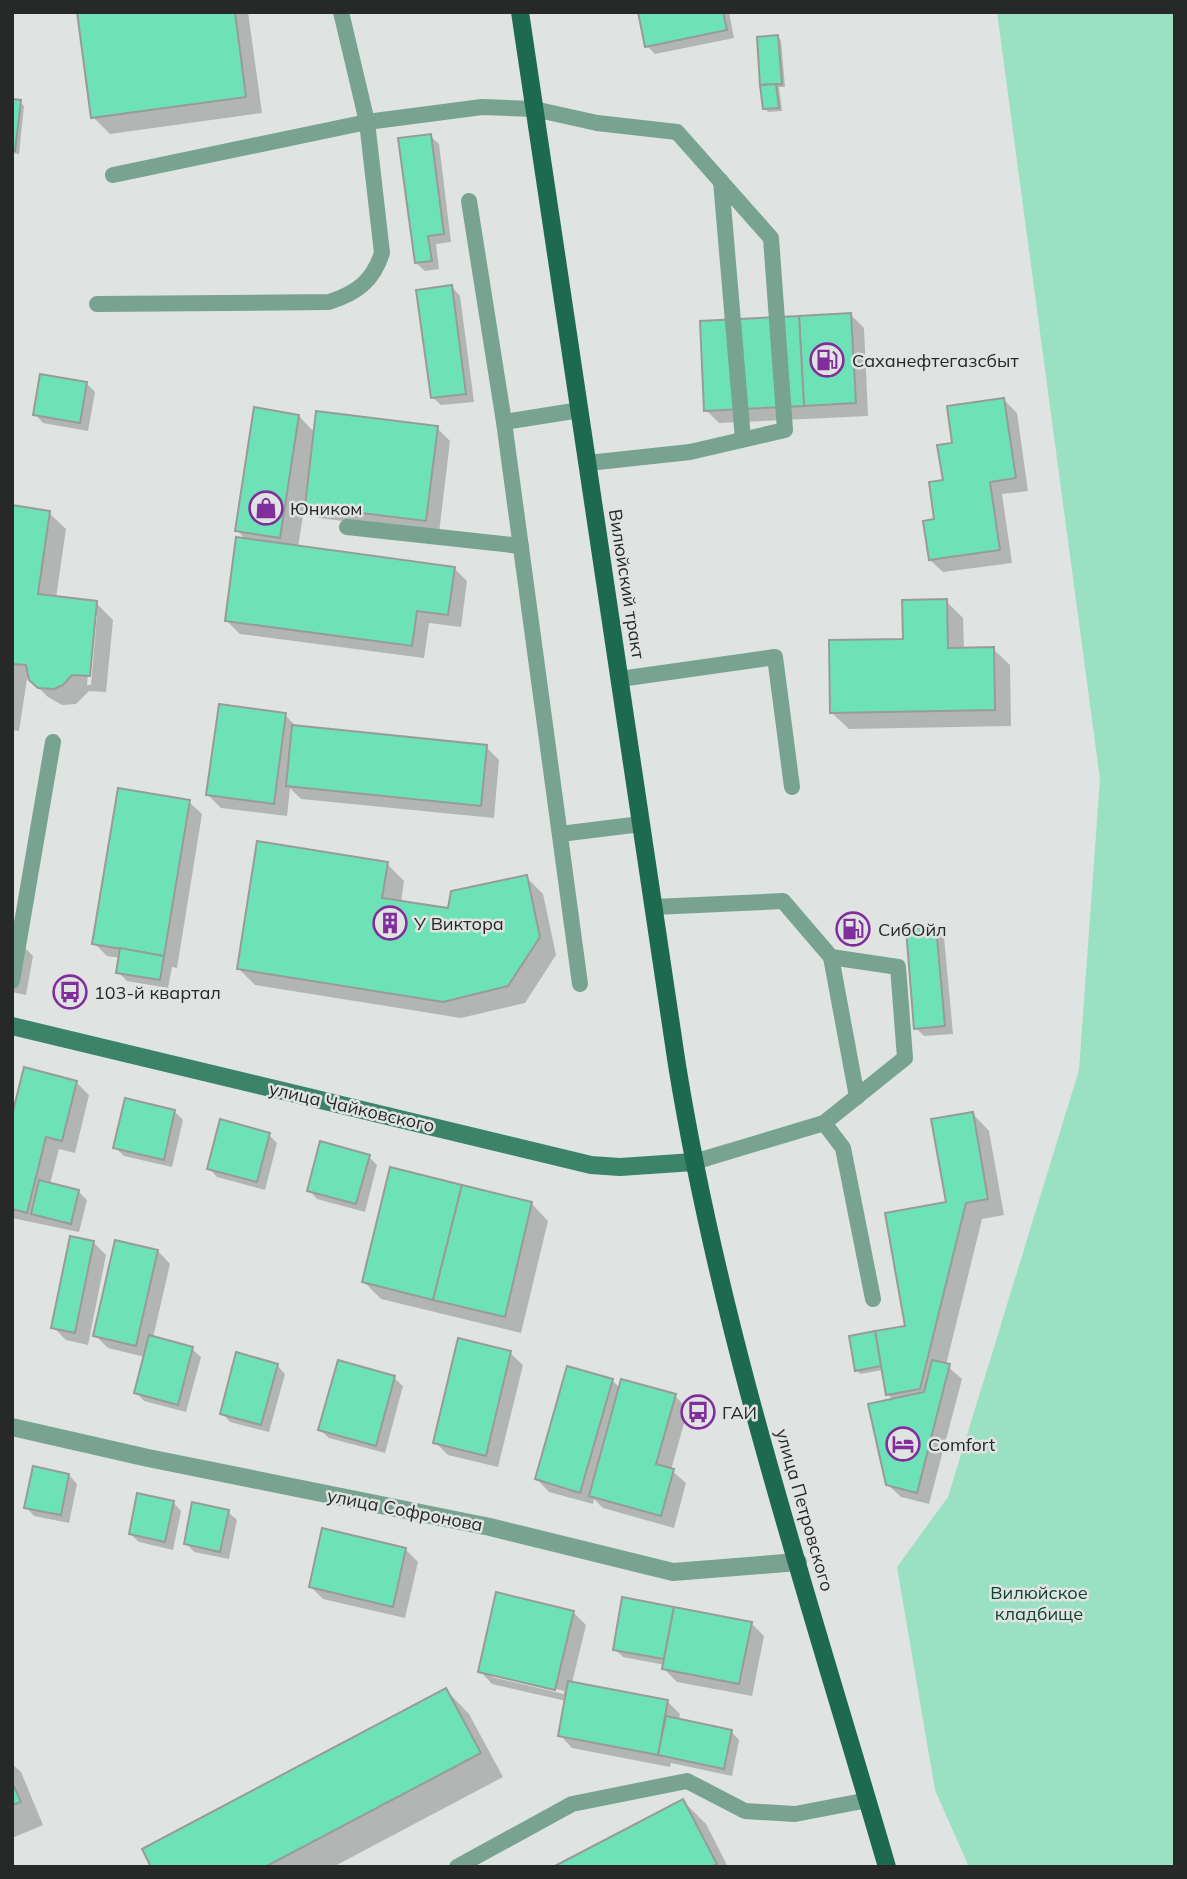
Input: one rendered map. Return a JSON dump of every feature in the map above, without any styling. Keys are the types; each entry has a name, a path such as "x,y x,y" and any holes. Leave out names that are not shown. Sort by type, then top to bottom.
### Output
{"main road":[{"name":"Вилюйский тракт","path":"520,12 694,1162"},
{"name":"улица Чайковского","path":"12,1026 591,1165 620,1167 694,1162"},
{"name":"улица Петровского","path":"694,1162 754,1411 887,1867"}],"street":[{"name":"улица Софронова","path":"12,1427 148,1458 490,1527 673,1572 798,1562"}],"lane":[{"path":"97,304 329,302 350,295 367,283 377,268 382,253 367,122 341,12"},
{"path":"113,175 367,122 482,107 534,109 597,123 677,132 771,238 785,430 690,452 587,463"},
{"path":"721,181 743,439"},
{"path":"469,201 504,422 580,984"},
{"path":"504,422 580,410"},
{"path":"347,527 521,547"},
{"path":"620,679 775,657 792,787"},
{"path":"12,981 53,742"},
{"path":"560,834 641,824"},
{"path":"654,906 783,901 831,957 857,1097"},
{"path":"694,1162 824,1123 905,1058 898,967 831,957"},
{"path":"824,1123 843,1148 873,1299"},
{"path":"457,1867 572,1804 687,1781 745,1811 795,1814 868,1800"}],"green space":[{"name":"Вилюйское кладбище","path":"997,12 1175,12 1175,1867 969,1867 935,1790 897,1567 948,1497 1079,1070 1100,779"}],"building":[{"path":"77,12 235,12 246,97 91,118"},
{"path":"638,12 723,12 727,30 645,47"},
{"path":"778,35 782,84 760,85 757,37"},
{"path":"776,84 779,108 763,109 760,85"},
{"path":"12,99 21,100 15,151 12,151"},
{"path":"431,134 444,234 428,236 432,261 415,263 398,138"},
{"path":"452,285 466,394 431,398 416,290"},
{"name":"Саханефтегазсбыт","path":"851,313 856,403 804,406 799,316"},
{"path":"799,316 804,406 704,411 700,321"},
{"path":"40,374 87,382 80,423 33,415"},
{"path":"1004,398 1016,478 990,482 1000,550 929,560 923,521 934,519 929,482 943,480 937,445 952,443 947,406"},
{"path":"254,407 299,415 280,538 235,531"},
{"path":"316,411 438,426 426,521 305,506"},
{"path":"12,505 50,511 38,594 97,601 90,676 72,675 63,685 54,689 38,688 29,680 26,665 12,664"},
{"path":"236,537 455,567 448,615 417,611 412,646 225,621"},
{"path":"947,599 948,648 994,647 995,710 830,713 829,640 903,639 902,600"},
{"path":"219,704 286,713 274,804 206,795"},
{"path":"292,725 487,745 481,806 286,786"},
{"path":"118,788 190,800 164,956 92,944"},
{"name":"У Виктора","path":"257,841 388,862 382,898 448,908 451,891 527,875 540,937 508,986 443,1002 237,969"},
{"path":"936,926 945,1026 914,1029 906,929"},
{"path":"120,948 164,956 160,980 116,973"},
{"path":"24,1067 77,1081 62,1141 46,1137 27,1213 12,1209 12,1115"},
{"path":"125,1098 175,1110 164,1160 113,1148"},
{"path":"973,1112 988,1199 966,1203 920,1389 886,1395 875,1331 905,1326 885,1213 946,1202 931,1119"},
{"path":"220,1119 270,1133 257,1182 207,1169"},
{"path":"320,1141 370,1155 356,1204 307,1191"},
{"path":"390,1167 462,1185 433,1300 362,1282"},
{"path":"39,1180 79,1190 71,1224 31,1214"},
{"path":"462,1185 532,1202 505,1317 433,1300"},
{"path":"70,1236 94,1241 75,1333 51,1328"},
{"path":"115,1240 158,1250 136,1346 93,1336"},
{"path":"875,1331 881,1366 855,1371 849,1336"},
{"path":"149,1335 193,1347 178,1405 134,1393"},
{"path":"458,1338 511,1351 486,1456 433,1443"},
{"path":"236,1352 278,1364 261,1425 220,1414"},
{"path":"338,1360 395,1376 376,1446 318,1430"},
{"name":"Comfort","path":"932,1360 950,1364 917,1493 886,1485 868,1404 924,1392"},
{"path":"567,1366 613,1379 580,1493 535,1479"},
{"path":"621,1379 676,1394 656,1464 674,1469 661,1516 589,1496"},
{"path":"33,1466 69,1474 61,1515 24,1508"},
{"path":"137,1493 174,1501 165,1542 129,1534"},
{"path":"192,1502 229,1510 220,1552 184,1544"},
{"path":"322,1528 406,1548 393,1607 309,1587"},
{"path":"496,1592 574,1611 555,1690 478,1672"},
{"path":"622,1597 674,1607 664,1659 613,1650"},
{"path":"674,1607 752,1622 739,1684 662,1669"},
{"path":"568,1681 668,1700 658,1755 558,1736"},
{"path":"446,1688 481,1753 265,1867 151,1867 142,1849"},
{"path":"666,1716 732,1730 724,1769 658,1755"},
{"path":"12,1782 21,1802 12,1805"},
{"path":"683,1799 717,1864 711,1867 553,1867"}],"place":[{"name":"Саханефтегазсбыт","path":"827,360"},
{"name":"Юником","path":"266,508"},
{"name":"У Виктора","path":"390,923"},
{"name":"СибОйл","path":"853,929"},
{"name":"103-й квартал","path":"70,992"},
{"name":"ГАИ","path":"698,1412"},
{"name":"Comfort","path":"903,1444"}]}
